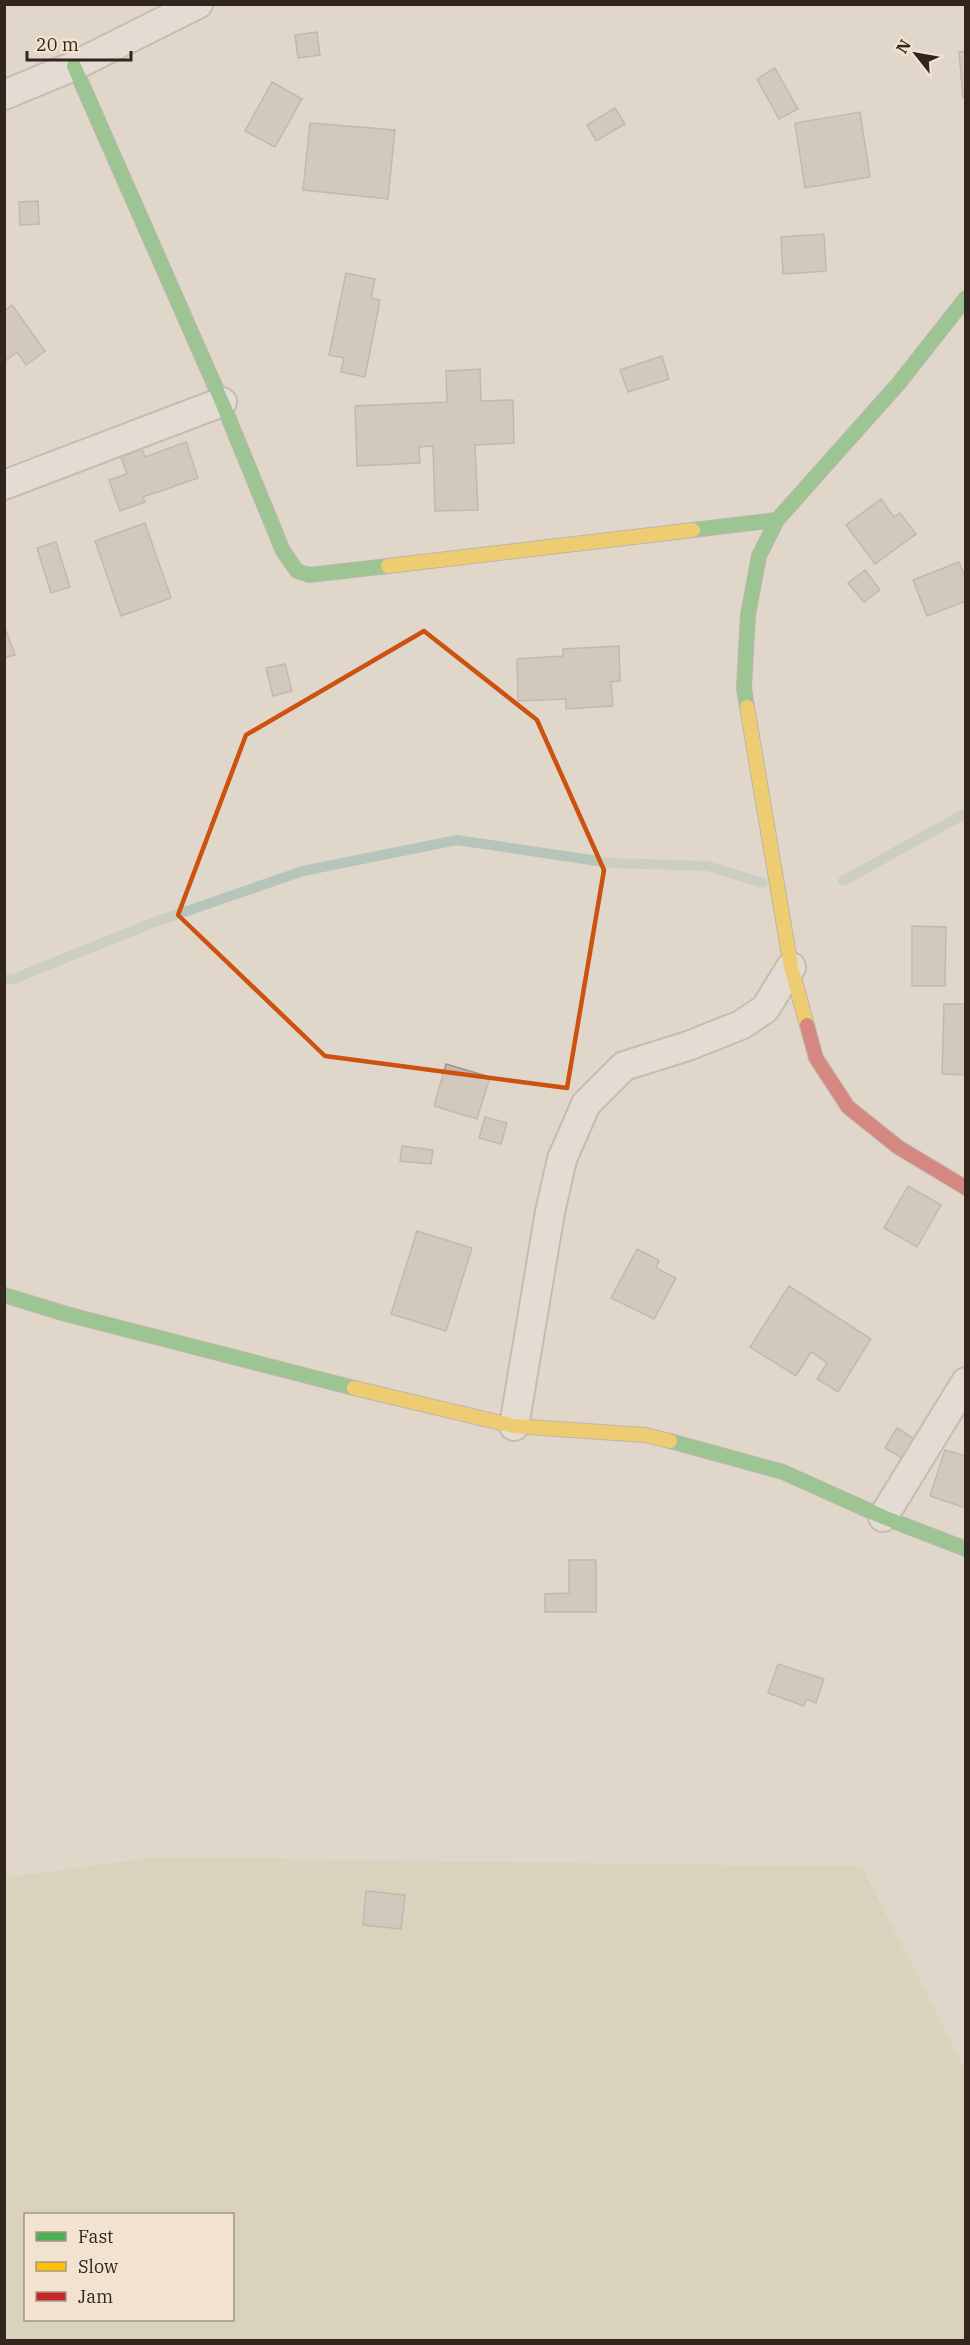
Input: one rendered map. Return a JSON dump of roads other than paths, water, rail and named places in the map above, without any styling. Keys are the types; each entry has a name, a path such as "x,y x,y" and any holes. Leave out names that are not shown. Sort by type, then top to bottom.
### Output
{"street":[{"path":"4,95 74,66 198,4"},
{"path":"74,66 222,402 283,551 297,571 309,575 777,520"},
{"path":"966,298 899,383 777,520 759,556 748,615 744,688 791,967 816,1058 848,1107 898,1147 966,1188"},
{"path":"4,485 222,402"},
{"path":"514,1426 562,1159 586,1104 624,1066 688,1046 741,1025 765,1009 791,967"},
{"path":"4,1295 66,1314 514,1426 645,1435 698,1448 783,1472 883,1517 966,1549"},
{"path":"883,1517 966,1382"}],"waterway":[{"path":"843,881 966,813"},
{"path":"4,980 16,978 152,923 303,871 457,840 611,863 707,866 763,883"}]}
